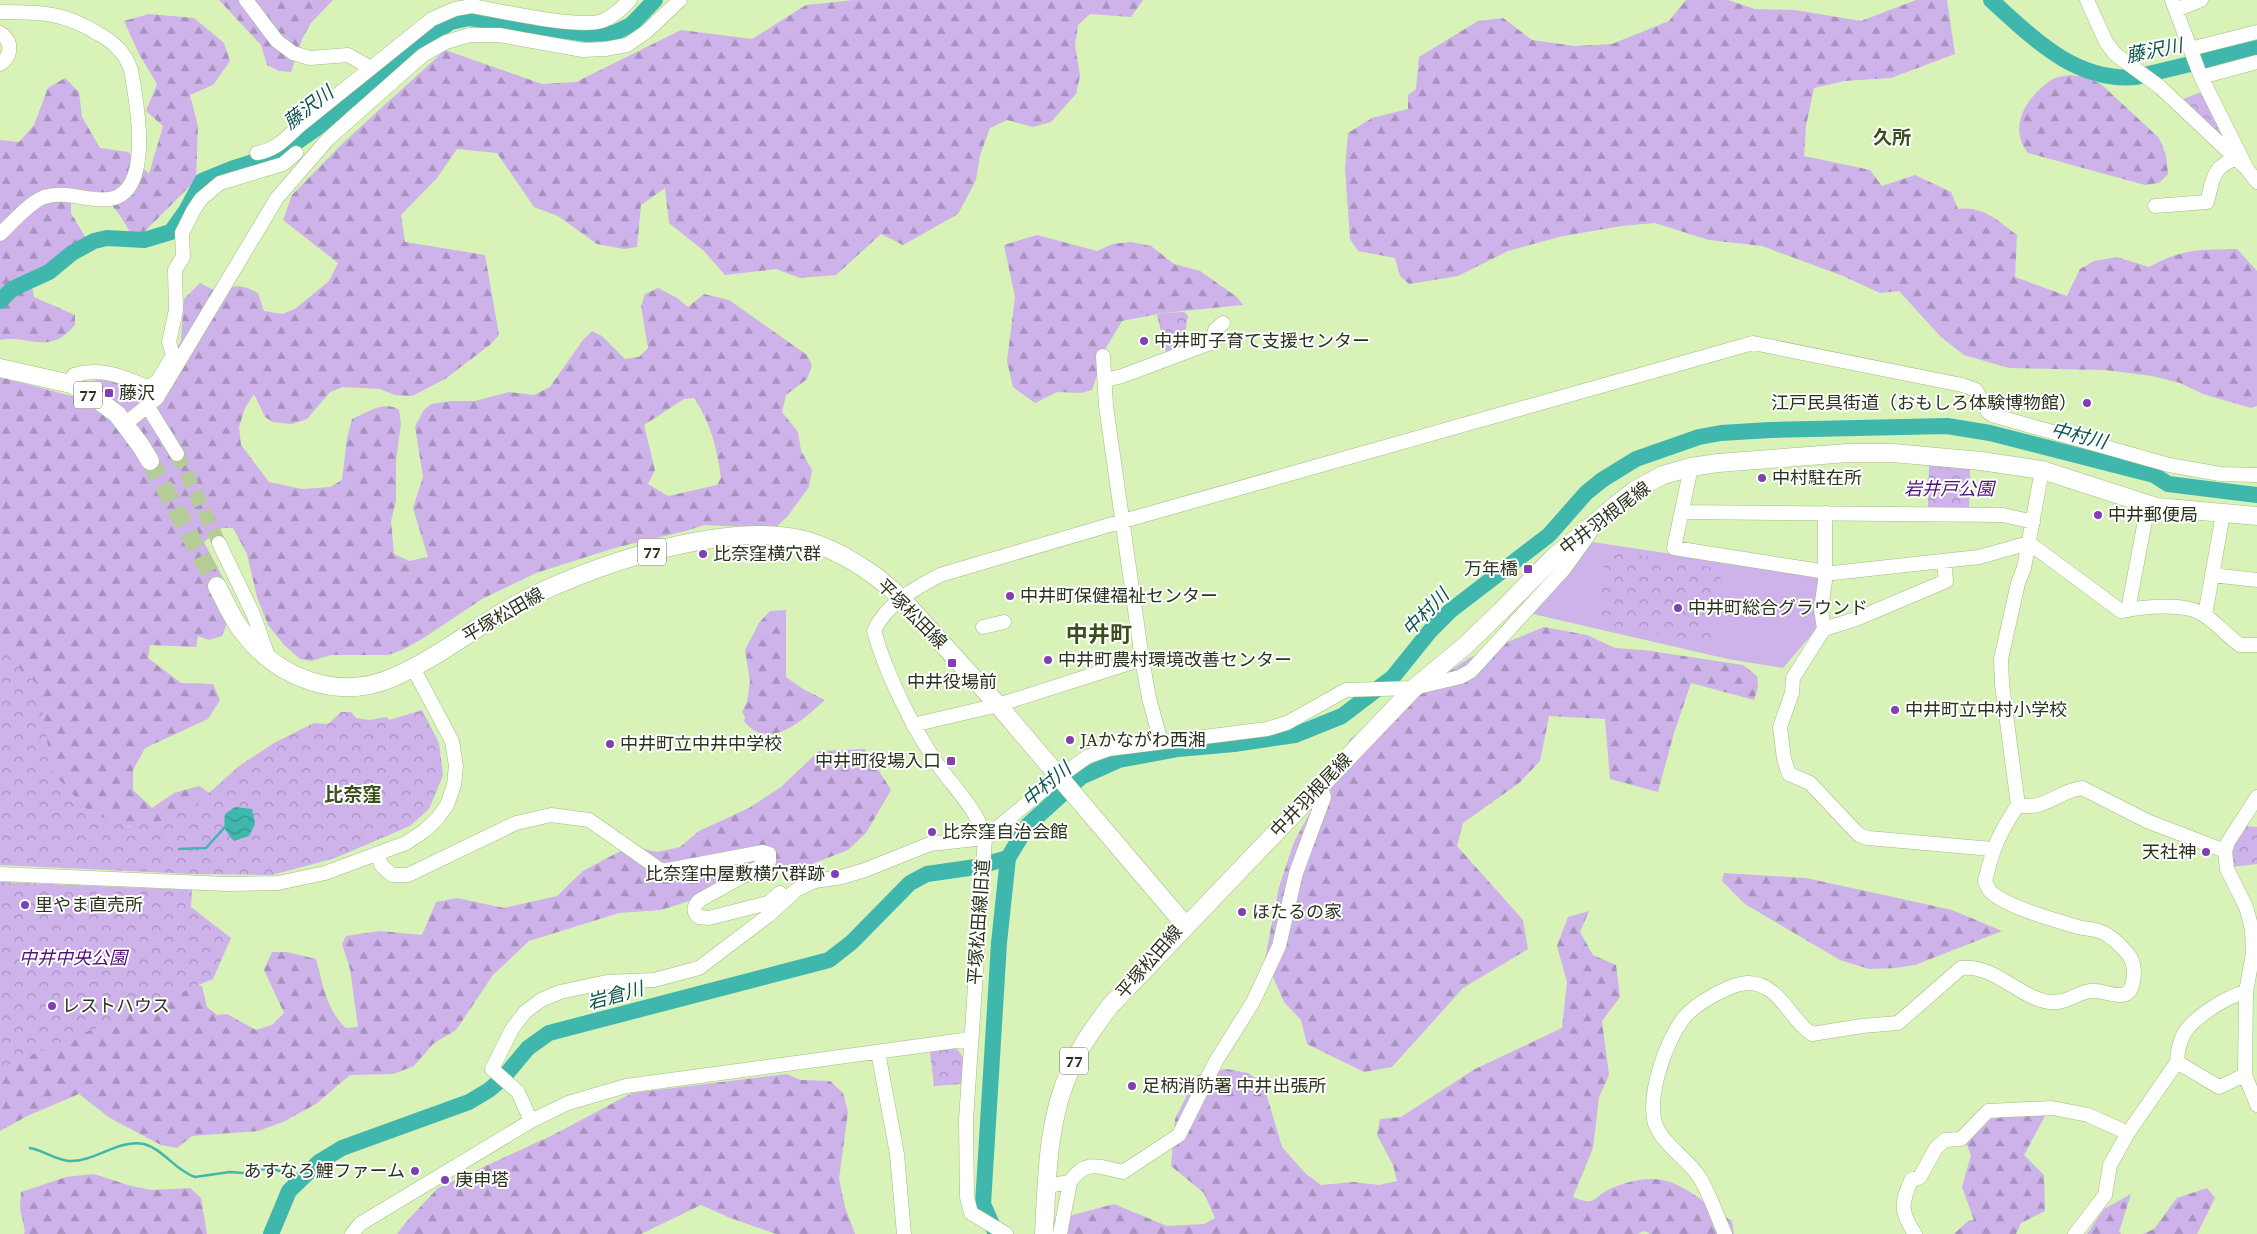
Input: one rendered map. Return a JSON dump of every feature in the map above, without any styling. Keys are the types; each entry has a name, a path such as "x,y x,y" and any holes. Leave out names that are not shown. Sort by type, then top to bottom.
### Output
{"main road":[{"name":"77","path":"1,368 71,384 109,409 125,424 150,461"},
{"name":"中井羽根尾線","path":"1186,926 1320,786 1407,687 1466,645 1553,558 1601,518 1635,490 1663,475 1691,467 1718,463 1839,454 1894,453 1981,461 2042,470 2148,505 2257,516"},
{"name":"平塚松田線","path":"217,586 240,629 280,668 307,680 336,686 363,686 392,678 413,668 514,606 551,587 594,569 638,555 722,538 778,536 812,543 829,549 884,582 901,598 998,705 1186,926 1110,1006 1084,1043 1071,1068 1060,1098 1051,1137 1044,1234"}],"street":[{"path":"246,0 277,41 293,53 310,58 348,55 371,68"},
{"path":"257,153 270,151 432,19 455,9 472,6 576,23 602,21 622,9 630,0"},
{"path":"125,424 157,398 277,198 302,167 328,139 423,55 446,42 470,36 499,35 583,50 605,50 627,45 646,32 680,0"},
{"path":"2087,0 2106,42 2115,54 2160,87 2254,177"},
{"path":"2201,0 2174,5 2200,76 2254,177"},
{"path":"0,12 33,12 74,19 112,41 128,61 131,70 140,138 134,174 130,184 119,195 111,199 64,194 43,198 35,202 0,234"},
{"path":"2190,52 2257,32"},
{"path":"0,33 7,38 10,45 9,54 0,64"},
{"path":"2200,76 2257,62"},
{"path":"289,136 302,167"},
{"path":"71,384 74,375 86,371 110,372 147,387 157,382 173,355 169,342 176,310 176,270 183,257 182,233 193,210 201,199 220,183 283,164 296,153"},
{"path":"2155,206 2207,202 2215,173 2223,163 2236,160"},
{"path":"1106,380 1122,376 1213,342 1216,339 1215,330 1223,323"},
{"path":"901,598 940,575 1753,343 1962,385 1976,390 1988,412 1992,415 2135,457 2220,474 2257,475"},
{"path":"1103,356 1106,380 1106,406 1124,521 1142,659 1149,698 1161,742"},
{"path":"148,407 177,454"},
{"path":"1691,467 1674,548 1825,573 1979,557 2028,543"},
{"path":"1725,1234 1700,1177 1670,1145 1654,1120 1653,1095 1667,1047 1684,1017 1727,988 1749,983 1766,988 1779,997 1802,1028 1812,1034 1862,1026 1898,1023 1961,968 1971,967 1984,971 2035,997 2049,1002 2071,1000 2086,992 2096,991 2120,996 2130,990 2133,984 2134,968 2129,956 2103,932 2034,913 2006,901 1991,891 1985,880 1992,849 2018,805 2002,684 2001,659 2033,522 2042,470"},
{"path":"2128,610 2148,505"},
{"path":"1682,512 2003,515 2033,522"},
{"path":"1824,629 1821,609 1825,573 1825,513"},
{"path":"2205,615 2223,514"},
{"path":"531,1121 518,1092 492,1069 512,1029 525,1012 541,1000 560,992 607,982 654,980 699,968 769,915 796,890 815,881 842,877 865,870 930,844 985,838 1087,757 1109,749 1267,729 1287,723 1346,690 1407,687 1460,677 1471,671 1564,569 1601,518"},
{"path":"220,543 254,616 270,659"},
{"path":"2028,543 2121,612 2159,607 2181,608 2205,615 2240,644 2257,644"},
{"path":"1944,561 1946,581 1856,619 1824,629 1792,678 1792,692 1780,727 1784,759 1788,774 1810,783 1859,835 1868,838 1992,849"},
{"path":"1534,577 1541,579 1557,568 1564,569"},
{"path":"2212,575 2257,580"},
{"name":"平塚松田線旧道","path":"901,598 878,623 874,631 913,725 938,764 974,812 982,826 985,838 966,1120 967,1197 971,1213 1006,1234"},
{"path":"983,627 1004,622"},
{"path":"913,725 998,705 1142,659"},
{"path":"0,874 250,884 307,878 406,843 424,831 437,819 447,805 454,785 456,766 452,741 413,668"},
{"path":"1060,1234 1070,1182 1078,1170 1092,1165 1124,1172 1179,1135 1216,1061 1253,1002 1279,946 1296,873 1324,797 1320,786"},
{"path":"2018,805 2028,808 2044,805 2071,790 2082,788 2147,821 2225,852"},
{"path":"2257,797 2228,842 2225,852 2226,869 2246,907 2252,929 2253,953 2246,992 2245,1075 2257,1105"},
{"path":"376,854 382,866 392,875 408,875 516,823 551,815 589,820 662,871 762,852 769,854 769,860 766,863 700,900 695,907 695,912 699,917 709,918 768,904 787,886 806,876 819,873 824,874 826,880"},
{"path":"2074,1234 2105,1195 2110,1165 2128,1133 2177,1062 2185,1033 2206,1011 2246,992"},
{"path":"352,1234 360,1224 531,1121 568,1102 626,1086 971,1039"},
{"path":"878,1052 897,1154 904,1234"},
{"path":"2177,1062 2219,1087 2245,1075"},
{"path":"1915,1234 1907,1221 1902,1202 1911,1180 1920,1177 1936,1148 1945,1140 1961,1139 1988,1111 2052,1108 2088,1115 2128,1133"},
{"path":"1047,1186 1070,1182"}],"green space":[{"path":"219,0 333,0 311,23 302,39 291,72 279,71 267,65 261,45"},
{"path":"854,0 1143,0 1131,17 1090,14 1078,25 1075,45 1080,76 1076,94 1051,122 1033,127 1007,120 990,128 980,155 976,180 958,214 903,245 881,234 836,275 800,278 776,269 725,275 704,251 669,223 665,188 641,205 637,247 624,249 597,244 558,216 534,207 497,153 457,149 437,178 401,215 405,242 485,255 499,335 491,344 445,379 412,396 395,395 380,389 343,387 330,392 307,419 292,424 273,422 265,417 254,394 245,408 239,427 241,445 269,482 302,489 330,487 342,480 347,438 352,419 376,408 393,407 399,410 401,423 396,461 396,500 391,521 394,554 409,561 428,557 413,508 423,477 415,426 424,410 431,404 452,401 475,401 509,392 534,395 550,387 583,340 592,331 602,336 625,359 639,357 648,348 641,306 645,294 658,288 677,298 688,307 704,294 729,300 807,355 812,366 807,379 786,395 782,412 798,432 801,451 812,470 809,487 787,517 775,528 704,525 618,547 536,573 482,599 402,650 388,655 331,655 311,661 300,659 284,645 268,625 257,597 247,554 233,528 222,528 204,542 235,601 222,636 209,640 198,636 196,647 150,645 148,658 181,683 213,684 220,700 208,719 145,748 133,770 133,790 152,808 174,793 199,786 214,796 159,831 127,826 78,830 0,659 0,377 75,397 87,396 94,381 108,376 151,391 181,341 184,299 200,283 219,293 234,286 252,290 258,293 264,311 282,314 295,309 329,281 338,263 283,220 292,195 344,142 445,50 542,84 576,82 681,30 752,39 806,5","holes":["694,398 700,407 712,436 721,478 717,485 668,496 648,484 655,470 644,425 684,399"]},
{"path":"1686,0 1728,0 1755,9 1795,10 1861,21 1916,0 1947,0 1955,54 1891,78 1844,81 1814,88 1806,126 1804,156 1870,170 1882,186 1915,175 1951,192 1958,209 1975,209 1990,215 2017,235 2015,277 2067,296 2080,269 2094,261 2117,257 2149,267 2182,253 2202,250 2237,249 2257,271 2257,406 2251,408 2203,394 2180,383 2152,376 2105,370 2009,368 1964,355 1940,336 1899,291 1880,293 1843,276 1762,246 1709,240 1655,223 1621,226 1559,237 1508,251 1458,276 1409,284 1400,276 1395,258 1358,251 1350,239 1345,169 1348,133 1372,118 1408,109 1408,95 1416,89 1419,57 1478,21 1503,18 1532,40 1575,46 1612,44 1669,21"},
{"path":"149,14 194,18 224,43 230,61 213,85 190,95 198,126 196,180 143,233 130,232 119,214 101,192 71,189 71,213 86,238 32,287 34,297 75,315 75,325 61,338 49,342 14,339 0,340 0,140 19,142 34,125 48,88 65,78 79,92 82,117 100,148 128,152 149,174 163,126 146,111 157,84 139,54 124,21"},
{"path":"2070,75 2087,77 2102,85 2159,138 2166,155 2168,174 2159,183 2145,185 2028,153 2019,133 2023,113 2028,103 2042,87 2053,79"},
{"path":"2201,92 2228,142 2181,100"},
{"path":"1037,235 1097,251 1112,244 1131,242 1151,246 1174,264 1200,271 1237,297 1243,305 1163,313 1122,321 1106,348 1092,390 1081,393 1057,392 1035,403 1013,387 1007,361 1015,297 1004,245"},
{"path":"1184,312 1188,316 1182,349 1167,356 1157,315"},
{"name":"岩井戸公園","path":"1929,465 1970,468 1969,509 1928,510"},
{"name":"中井町総合グラウンド","path":"1592,542 1819,576 1819,626 1783,668 1728,659 1533,614"},
{"path":"1615,551 1722,569 1710,643 1607,625 1597,613 1605,558"},
{"path":"786,610 786,677 803,689 825,700 807,716 786,730 764,734 754,730 744,721 745,717 742,712 747,702 750,681 745,650 759,623 770,611"},
{"path":"1544,627 1587,635 1615,648 1644,650 1743,665 1757,676 1758,687 1754,700 1691,683 1674,733 1658,792 1610,779 1605,719 1549,716 1540,761 1519,783 1463,823 1457,846 1523,920 1528,949 1463,988 1392,1067 1364,1072 1307,1044 1301,1020 1284,1002 1265,959 1279,887 1294,842 1350,739 1469,658"},
{"path":"0,644 16,649 21,672 36,682 45,724 51,770 89,812 129,827 167,820 199,802 239,766 274,743 314,723 328,724 341,712 351,712 356,718 370,720 386,717 390,720 422,710 439,743 443,775 429,809 410,826 335,858 272,875 193,874 0,865"},
{"path":"865,749 891,790 866,833 848,850 799,869 758,879 661,910 619,913 529,941 493,975 456,1030 433,1044 414,1066 393,1074 350,1075 316,1104 283,1122 258,1131 192,1136 177,1148 161,1145 110,1118 79,1094 27,1116 0,1131 0,1056 183,983 202,986 207,1007 217,1015 227,1014 256,1030 272,1025 284,1013 264,970 272,952 287,952 316,959 326,996 334,1013 346,1028 358,1027 350,969 342,944 346,936 380,931 422,935 436,902 457,898 504,908 557,896 583,871 630,846 657,852 680,847 699,831 749,808 781,787 819,751"},
{"path":"2245,826 2257,827 2257,864 2231,867 2232,847"},
{"path":"1724,873 1806,878 1952,910 2002,931 1915,965 1869,969 1840,960 1745,904 1722,881"},
{"name":"中井中央公園","path":"0,882 192,890 191,907 231,938 213,979 0,1068"},
{"path":"1589,911 1580,932 1593,955 1616,965 1620,997 1602,1021 1609,1075 1599,1097 1593,1148 1573,1197 1591,1201 1604,1192 1624,1184 1648,1179 1663,1180 1685,1189 1732,1221 1734,1234 1650,1234 1645,1231 1637,1234 1055,1234 1054,1220 1114,1204 1167,1226 1204,1224 1215,1218 1204,1193 1171,1166 1175,1119 1197,1075 1226,1069 1248,1073 1263,1083 1282,1147 1306,1174 1321,1185 1353,1182 1379,1185 1397,1181 1393,1165 1377,1135 1380,1119 1401,1117 1475,1069 1562,1028 1567,982 1557,946 1568,917"},
{"path":"952,1048 958,1050 963,1058 961,1084 934,1086 930,1052"},
{"path":"786,1074 801,1080 830,1081 843,1093 848,1112 839,1179 845,1207 855,1234 776,1234 701,1205 641,1234 397,1234 438,1188 553,1135 632,1093"},
{"path":"1990,1116 2045,1116 2024,1155 2044,1175 2045,1211 2021,1223 2016,1234 1954,1234 1968,1221 1974,1220 1962,1187 1971,1155 1966,1143"},
{"path":"94,1174 131,1186 151,1190 190,1188 201,1198 207,1234 24,1234 20,1209 21,1192 66,1177"},
{"path":"2207,1188 2215,1198 2197,1234 2143,1234 2154,1229 2177,1198"},
{"path":"2131,1194 2119,1232 2121,1234 2087,1234 2104,1209"}],"water":[{"path":"235,807 252,809 255,824 249,836 234,841 226,830 224,819 225,814"}],"waterway":[{"name":"藤沢川","path":"0,301 12,289 49,272 72,253 94,241 107,238 144,240 171,232 186,211 202,181 234,168 281,153 327,121 344,104 430,35 451,22 469,18 587,34 614,33 631,25 655,0"},
{"name":"藤沢川","path":"1991,0 2056,55 2074,65 2114,77 2136,77 2257,48"},
{"name":"中村川","path":"996,1234 983,1204 999,943 1008,858 1028,825 1081,777 1119,760 1178,749 1234,744 1295,735 1342,716 1393,677 1430,631 1450,611 1549,535 1586,493 1602,480 1636,459 1699,437 1721,433 1770,430 1947,426 1990,433 2154,475 2168,484 2257,495"},
{"path":"179,849 206,848 225,827"},
{"name":"岩倉川","path":"271,1234 289,1191 319,1162 342,1148 469,1102 489,1090 503,1078 528,1048 549,1033 829,960 852,942 910,883 927,874 976,867 1008,858"},
{"path":"30,1148 69,1161 88,1158 116,1147 134,1143 144,1144 157,1150 182,1170 195,1177 230,1172 243,1173 271,1168 299,1181"}],"tunnel":[{"path":"177,454 219,543"},
{"path":"150,461 217,586"}],"place":[{"name":"中井町子育て支援センター","path":"1144,341"},
{"name":"藤沢","path":"109,393"},
{"name":"江戸民具街道（おもしろ体験博物館）","path":"2087,403"},
{"name":"中村駐在所","path":"1762,478"},
{"name":"中井郵便局","path":"2098,515"},
{"name":"比奈窪横穴群","path":"703,554"},
{"name":"万年橋","path":"1528,569"},
{"name":"中井町保健福祉センター","path":"1010,596"},
{"name":"中井町総合グラウンド","path":"1678,608"},
{"name":"中井町農村環境改善センター","path":"1048,660"},
{"name":"中井役場前","path":"952,663"},
{"name":"中井町立中村小学校","path":"1895,710"},
{"name":"JAかながわ西湘","path":"1070,740"},
{"name":"中井町立中井中学校","path":"610,744"},
{"name":"中井町役場入口","path":"951,761"},
{"name":"比奈窪自治会館","path":"932,832"},
{"name":"天社神","path":"2206,852"},
{"name":"比奈窪中屋敷横穴群跡","path":"835,874"},
{"name":"里やま直売所","path":"25,905"},
{"name":"ほたるの家","path":"1242,912"},
{"name":"レストハウス","path":"52,1006"},
{"name":"足柄消防署 中井出張所","path":"1132,1086"},
{"name":"あすなろ鯉ファーム","path":"415,1171"},
{"name":"庚申塔","path":"445,1180"}],"district":[{"name":"久所","path":"1892,137"},
{"name":"中井町","path":"1099,634"},
{"name":"比奈窪","path":"353,794"}]}
